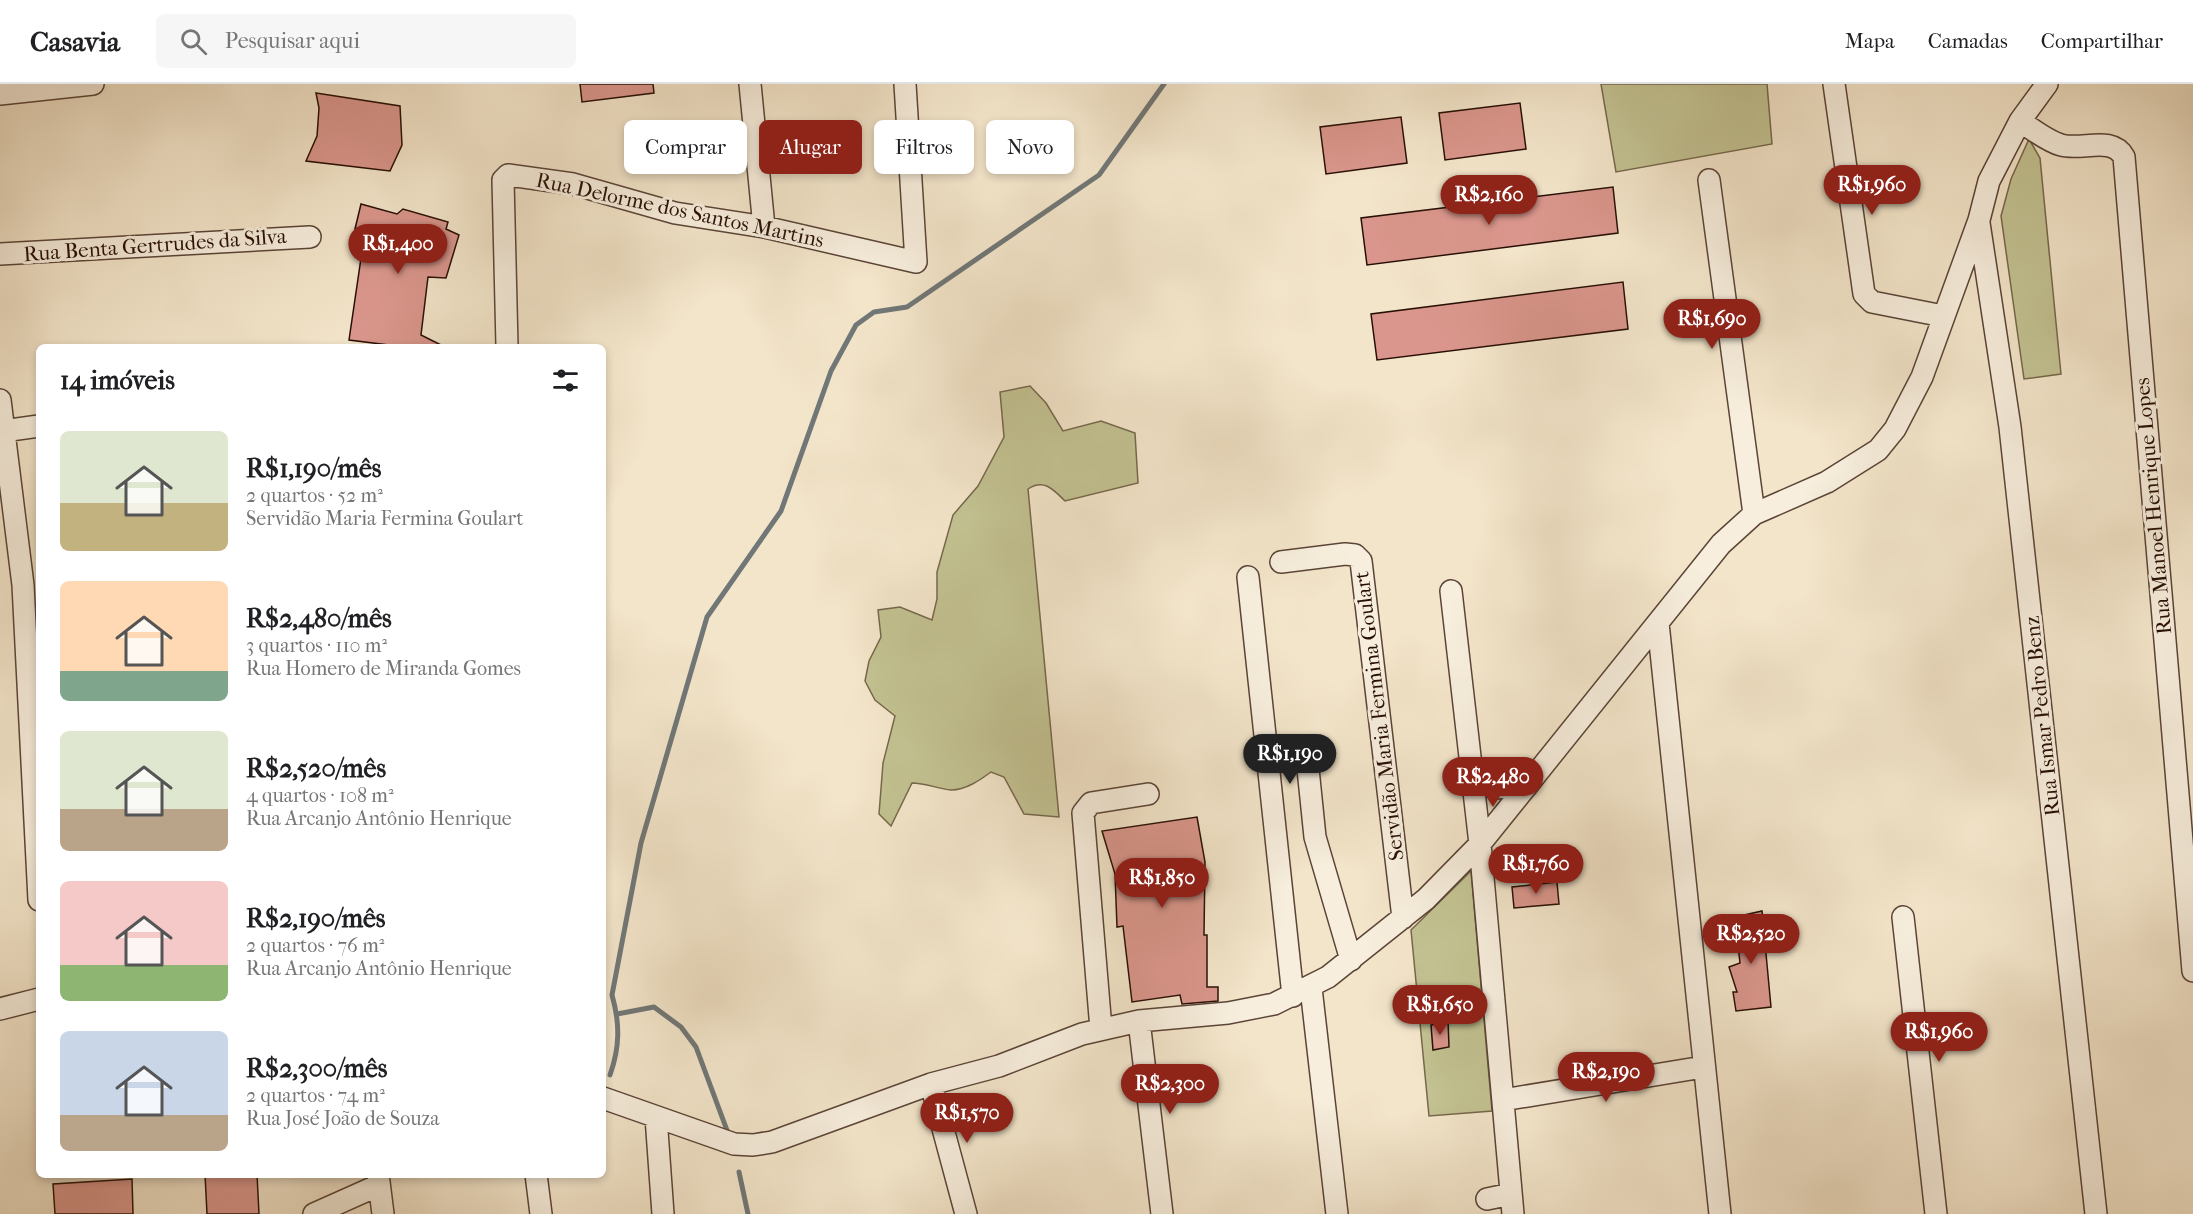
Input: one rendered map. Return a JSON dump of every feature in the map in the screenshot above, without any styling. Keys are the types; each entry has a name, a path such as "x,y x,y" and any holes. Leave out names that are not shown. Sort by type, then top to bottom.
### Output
{"street":[{"path":"0,94 93,84"},
{"path":"750,84 764,227"},
{"name":"Rua Delorme dos Santos Martins","path":"507,344 503,180 508,175 573,184 675,213 764,227 916,262 906,84"},
{"path":"1834,84 1864,294 1872,303 1942,316"},
{"path":"606,1099 714,1139 753,1145 795,1136 932,1084 999,1066 1101,1029 1139,1021 1228,1013 1274,1004 1302,992 1351,960 1451,876 1480,844 1721,544 1754,514 1827,482 1878,450 1895,429 1922,377 1942,316 1979,220 1989,181 2020,121 2048,84"},
{"name":"Rua Manoel Henrique Lopes","path":"2020,121 2058,145 2069,147 2112,145 2120,149 2124,157 2193,971"},
{"path":"1709,180 1754,514"},
{"name":"Rua Ismar Pedro Benz","path":"1979,220 2011,438 2096,1214"},
{"name":"Rua Benta Gertrudes da Silva","path":"0,254 310,237"},
{"path":"0,400 7,522 31,585 36,787"},
{"path":"3,431 36,426"},
{"name":"Servidão Maria Fermina Goulart","path":"1281,562 1345,554 1355,555 1361,561 1403,918"},
{"path":"1248,578 1302,992 1337,1214"},
{"path":"1451,591 1480,844 1512,1204 1487,1199"},
{"path":"1659,623 1703,1067 1720,1214"},
{"path":"1308,769 1315,837 1351,960"},
{"path":"1472,775 1495,788 1527,786"},
{"path":"1101,1029 1083,813 1091,803 1148,794"},
{"path":"1903,917 1935,1214"},
{"path":"0,1009 36,1000"},
{"path":"1139,1021 1162,1214"},
{"path":"1503,1100 1703,1067"},
{"path":"932,1084 966,1214"},
{"path":"656,1117 663,1214"},
{"path":"536,1178 541,1214"},
{"path":"314,1214 378,1180 383,1214"}],"shaded area":[{"path":"1601,84 1767,84 1772,144 1616,172"},
{"path":"2029,139 2040,158 2061,374 2024,379 2001,216 2011,179"},
{"path":"1030,386 1046,403 1063,431 1101,421 1135,433 1138,483 1065,501 1053,489 1044,485 1028,489 1059,817 1024,814 1004,777 991,772 957,790 912,783 891,826 879,814 883,763 895,716 875,700 865,681 869,661 881,637 878,610 900,607 932,620 937,599 937,572 953,515 978,486 1004,437 1000,392"},
{"path":"1471,871 1492,1111 1429,1116 1411,930"}],"building":[{"path":"580,84 653,84 654,93 582,102"},
{"path":"316,93 400,106 402,145 390,171 306,161 317,136 319,108"},
{"path":"1520,103 1526,149 1445,160 1439,113"},
{"path":"1401,117 1407,163 1326,174 1320,127"},
{"path":"1613,187 1618,233 1367,265 1361,218"},
{"path":"361,204 397,214 403,209 448,222 446,229 459,235 446,278 428,277 421,335 439,344 381,344 349,340 365,231 355,229"},
{"path":"1623,282 1628,329 1377,360 1371,314"},
{"path":"1197,817 1205,862 1204,935 1207,935 1207,987 1218,987 1218,1001 1182,1004 1180,995 1132,1002 1123,926 1117,927 1115,874 1102,831"},
{"path":"1557,882 1559,904 1514,908 1512,887"},
{"path":"1762,911 1771,1007 1736,1011 1733,992 1737,992 1729,967 1740,963 1735,917"},
{"path":"1448,1021 1449,1047 1433,1050 1431,1025"},
{"path":"205,1178 257,1178 259,1214 207,1214"},
{"path":"132,1179 133,1214 55,1214 53,1184"}],"waterway":[{"path":"610,1075 616,1055 618,1035 612,995 641,843 707,617 781,511 831,371 856,325 874,312 907,307 1099,175 1164,84"},
{"path":"617,1014 654,1007 681,1027 696,1047 728,1133"},
{"path":"739,1172 748,1214"}]}
